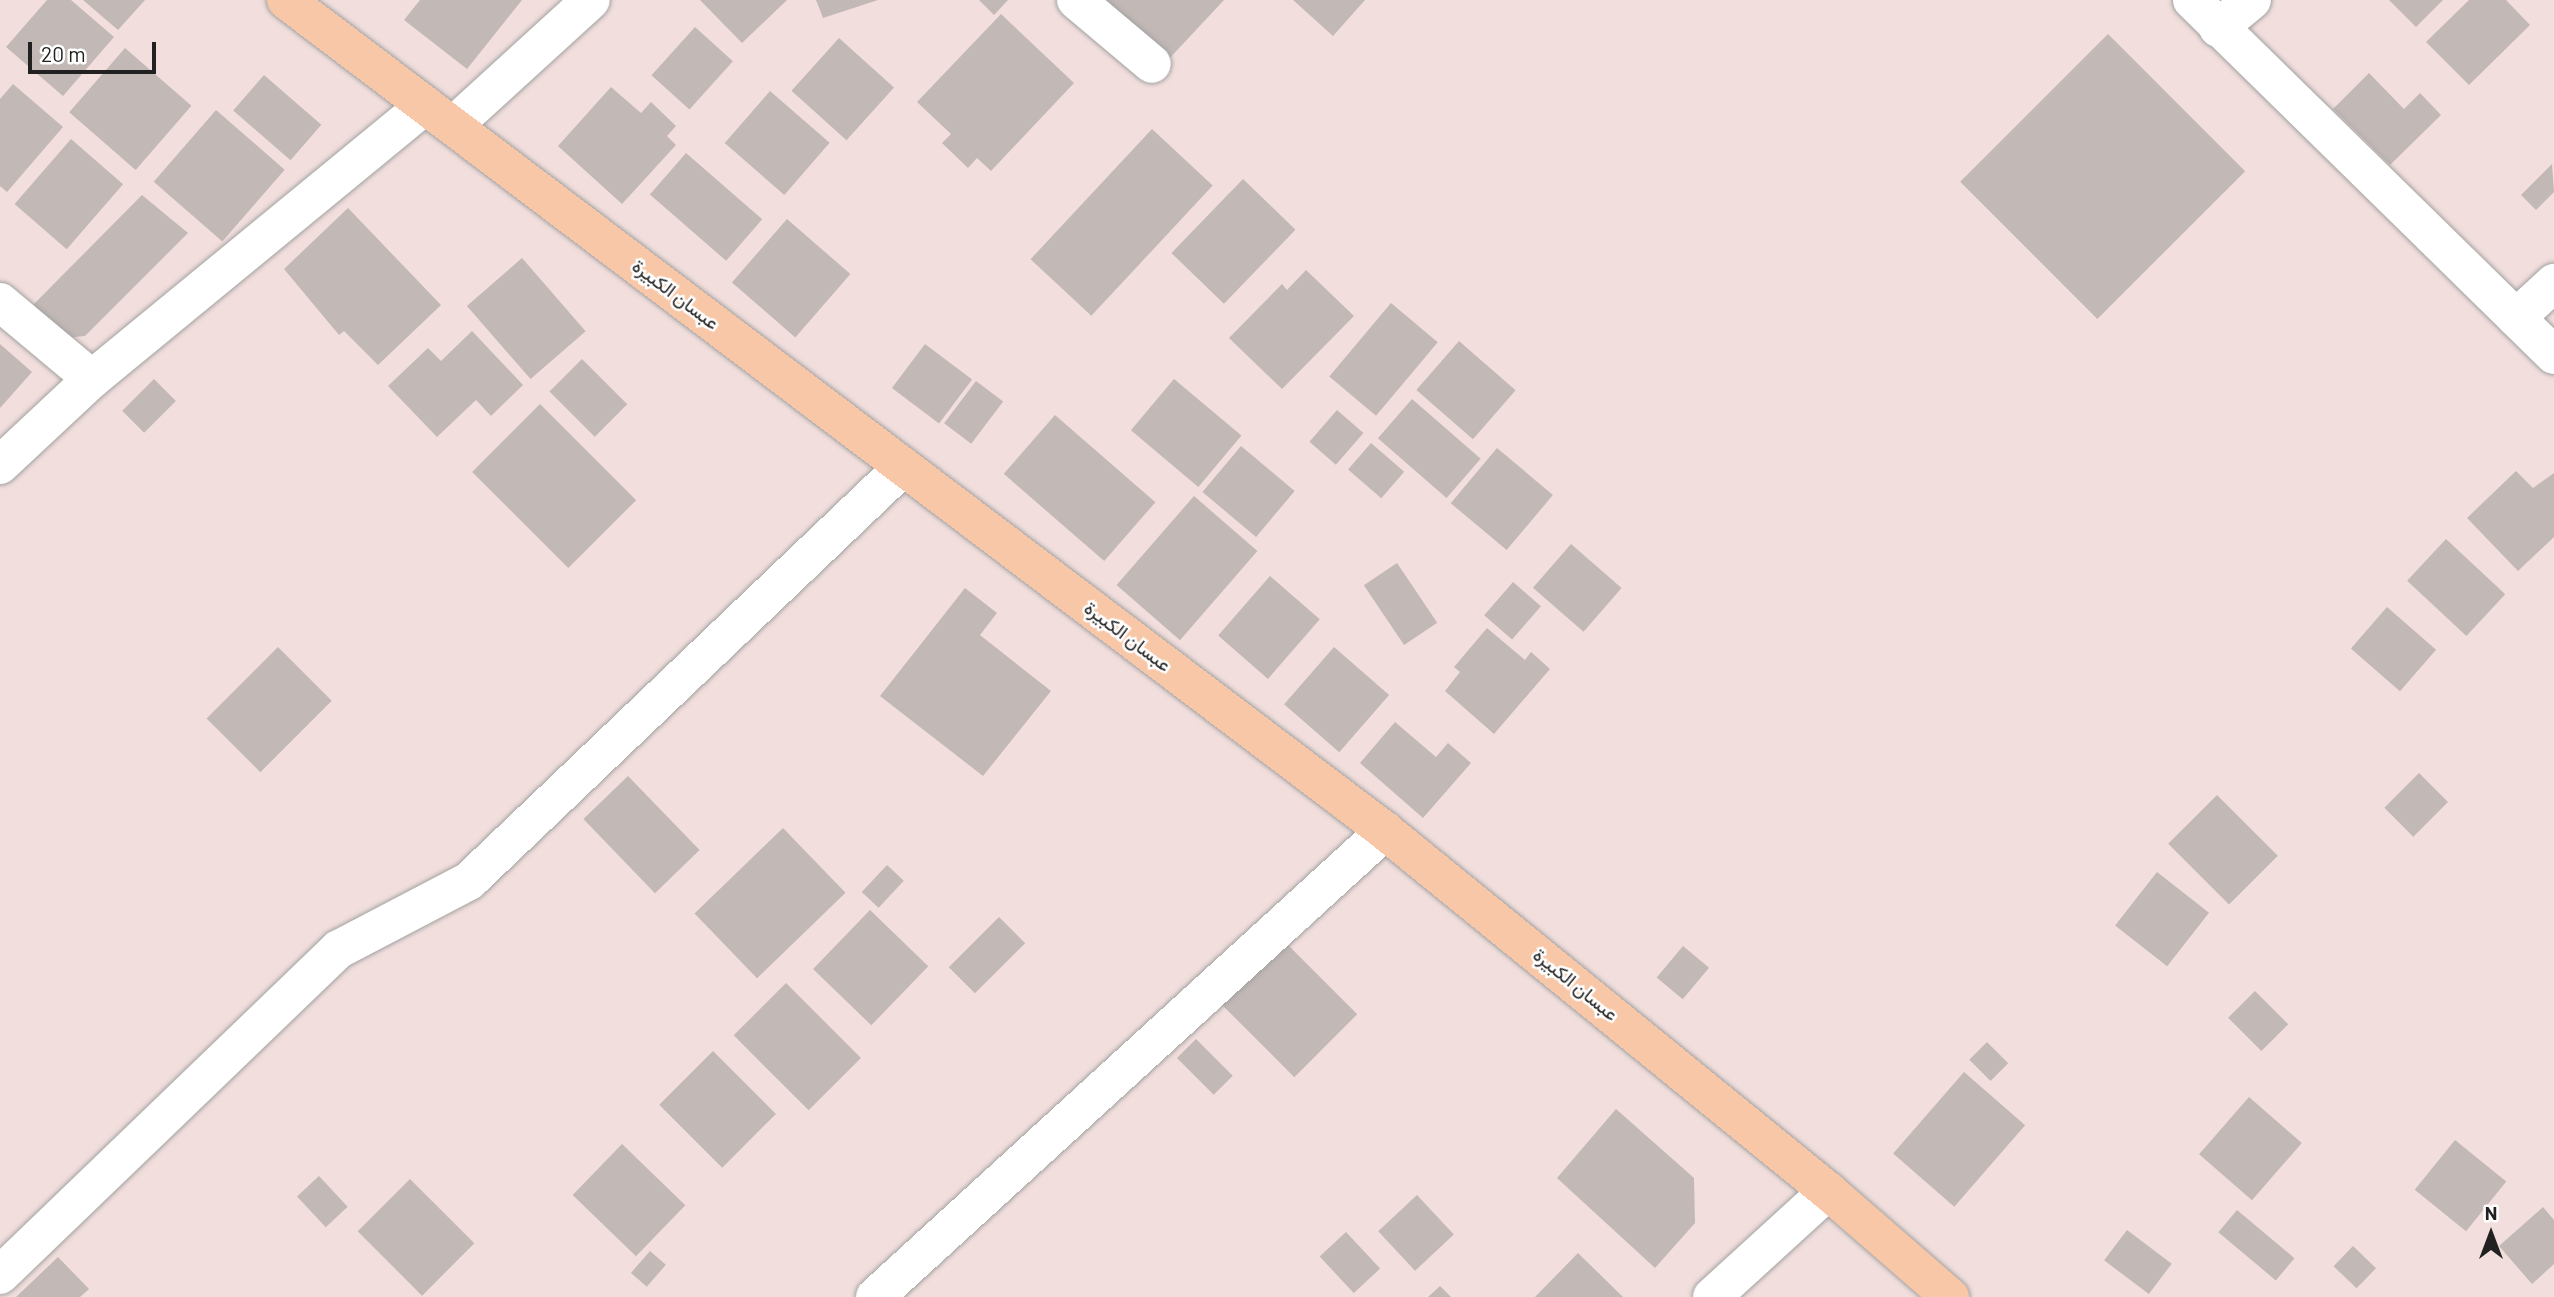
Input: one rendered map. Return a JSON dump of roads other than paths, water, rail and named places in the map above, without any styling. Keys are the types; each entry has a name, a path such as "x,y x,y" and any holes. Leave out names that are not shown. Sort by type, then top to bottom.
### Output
{"main road":[{"name":"عبسان الكبيرة","path":"286,0 1385,831 1828,1191 1950,1297"}],"street":[{"path":"0,465 92,379 591,0"},
{"path":"1076,0 1152,64"},
{"path":"2192,0 2554,355"},
{"path":"2218,27 2252,0"},
{"path":"2516,318 2554,283"},
{"path":"0,302 92,379"},
{"path":"0,1275 339,949 469,881 903,467"},
{"path":"875,1297 1385,831"},
{"path":"1712,1297 1828,1191"}]}
